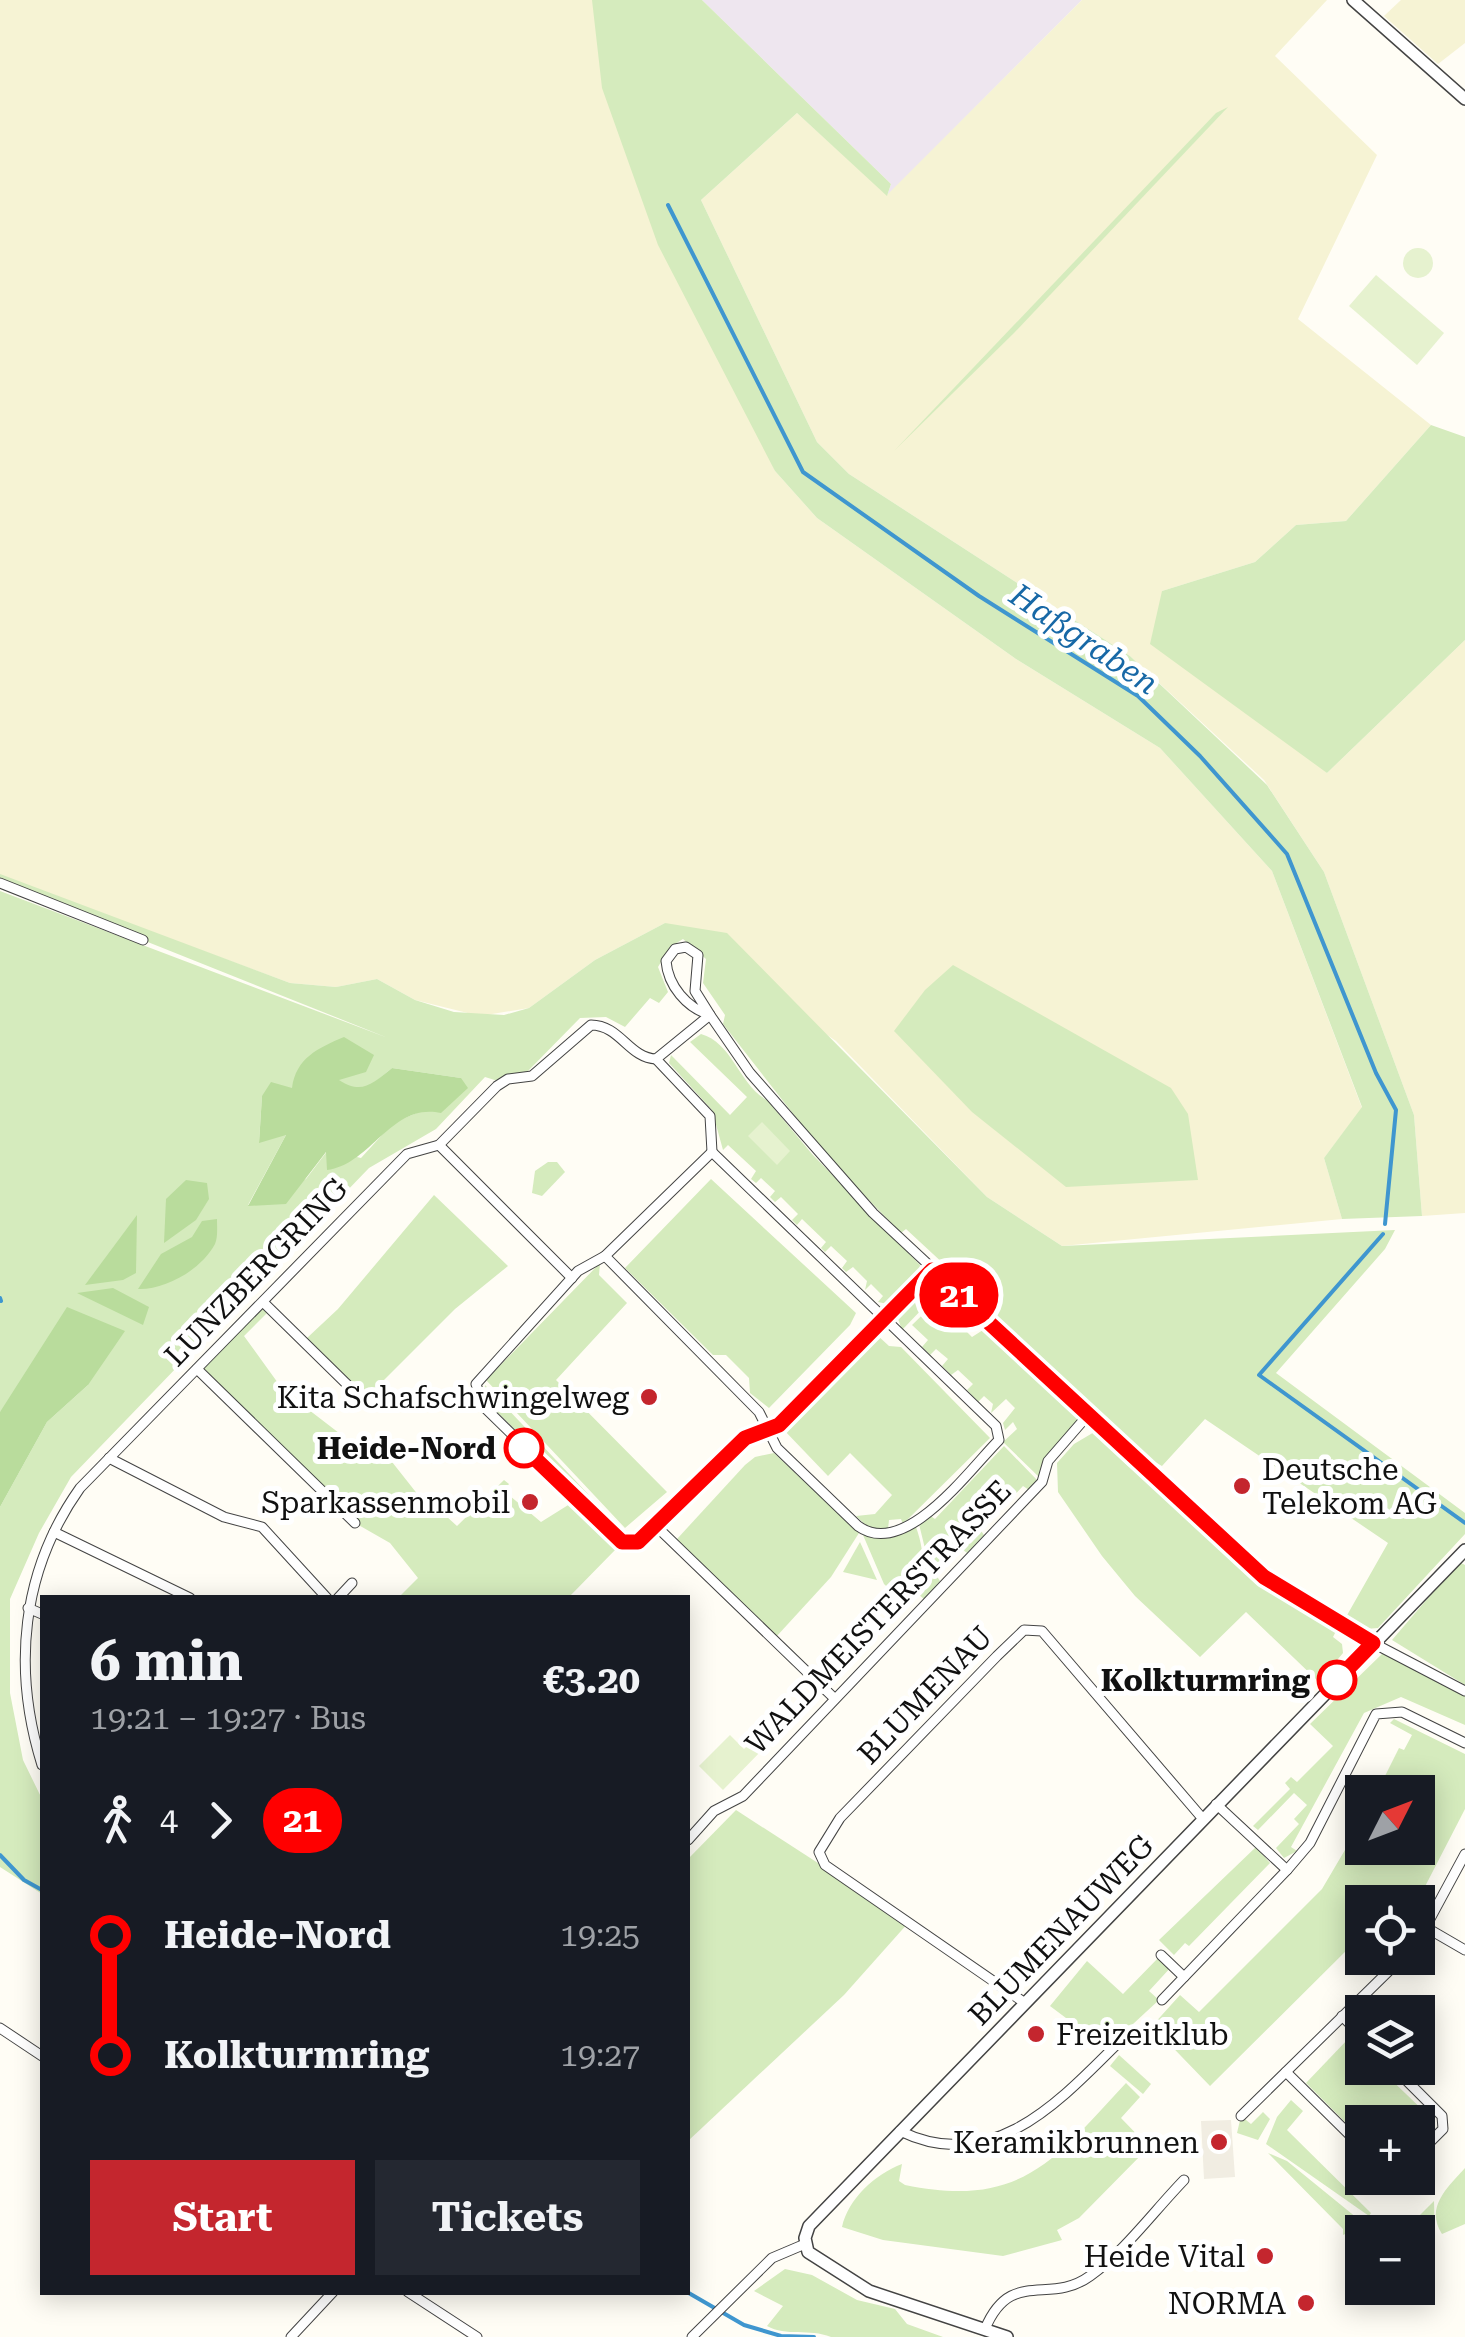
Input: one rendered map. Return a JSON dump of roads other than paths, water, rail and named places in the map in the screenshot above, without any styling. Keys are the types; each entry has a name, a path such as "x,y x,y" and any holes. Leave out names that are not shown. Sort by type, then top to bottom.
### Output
{"street":[{"path":"1353,0 1465,99"},
{"path":"0,883 143,940"},
{"path":"710,1015 688,1006 668,973 666,960 675,948 686,947 698,954 695,990 750,1073 826,1164 932,1270 1264,1577 1373,1643 1465,1691"},
{"path":"605,1256 759,1412 777,1448 858,1526 881,1534 907,1530 998,1440 996,1426 712,1152 710,1116 656,1059 710,1015"},
{"name":"LUNZBERGRING","path":"40,1757 24,1683 28,1608 54,1532 80,1488 407,1154 438,1145 497,1086 508,1079 532,1076 582,1028 610,1028 643,1057 656,1059"},
{"path":"438,1145 572,1278"},
{"path":"712,1152 605,1256 572,1278 479,1376 475,1388 483,1406 624,1544 635,1544 656,1527 745,1438 770,1430 932,1270"},
{"path":"263,1302 366,1403"},
{"path":"197,1369 355,1523"},
{"name":"WALDMEISTERSTRASSE","path":"690,1838 714,1811 743,1796 1042,1482 1048,1461 1088,1415"},
{"path":"109,1458 224,1517 262,1527 324,1595"},
{"path":"656,1527 834,1697"},
{"path":"54,1532 184,1595"},
{"name":"BLUMENAUWEG","path":"692,2337 772,2258 804,2244 812,2222 1465,1550"},
{"path":"341,1595 352,1583"},
{"path":"28,1608 40,1613"},
{"name":"BLUMENAU","path":"1025,2003 825,1865 819,1852 832,1828 997,1656 1030,1628 1050,1638 1203,1819"},
{"path":"1162,2000 1310,1843 1369,1724 1380,1712 1402,1712 1465,1743"},
{"path":"1216,1804 1287,1870"},
{"path":"1435,1912 1465,1854"},
{"path":"1435,1933 1465,1950"},
{"path":"1161,1955 1184,1977"},
{"path":"1240,2116 1384,1975"},
{"path":"1342,2016 1345,2019"},
{"path":"0,2028 40,2055"},
{"path":"900,2130 942,2143 969,2146 994,2141 1048,2110 1116,2046"},
{"path":"1286,2072 1345,2130"},
{"path":"1411,2085 1431,2105"},
{"path":"1435,2109 1442,2116 1443,2129 1435,2137"},
{"path":"985,2330 996,2306 1007,2296 1089,2277 1184,2180"},
{"path":"804,2244 811,2256 855,2285 1007,2337"},
{"path":"291,2337 330,2295"},
{"path":"413,2295 476,2337"}],"waterway":[{"name":"Haßgraben","path":"668,205 803,472 979,596 1138,696 1200,756 1287,854 1376,1073 1396,1110 1385,1224"},
{"name":"Haßgraben","path":"1383,1234 1259,1375 1465,1523"},
{"path":"0,1855 24,1880 40,1889"},
{"path":"690,2294 744,2325 781,2336 814,2337"}],"place":[{"name":"Kita Schafschwingelweg","path":"649,1397"},
{"name":"Heide-Nord","path":"524,1448"},
{"name":"Deutsche Telekom AG","path":"1242,1486"},
{"name":"Sparkassenmobil","path":"530,1502"},
{"name":"Kolkturmring","path":"1337,1680"},
{"name":"Freizeitklub","path":"1036,2034"},
{"name":"Keramikbrunnen","path":"1219,2142"},
{"name":"Heide Vital","path":"1265,2256"},
{"name":"NORMA","path":"1306,2303"}]}
